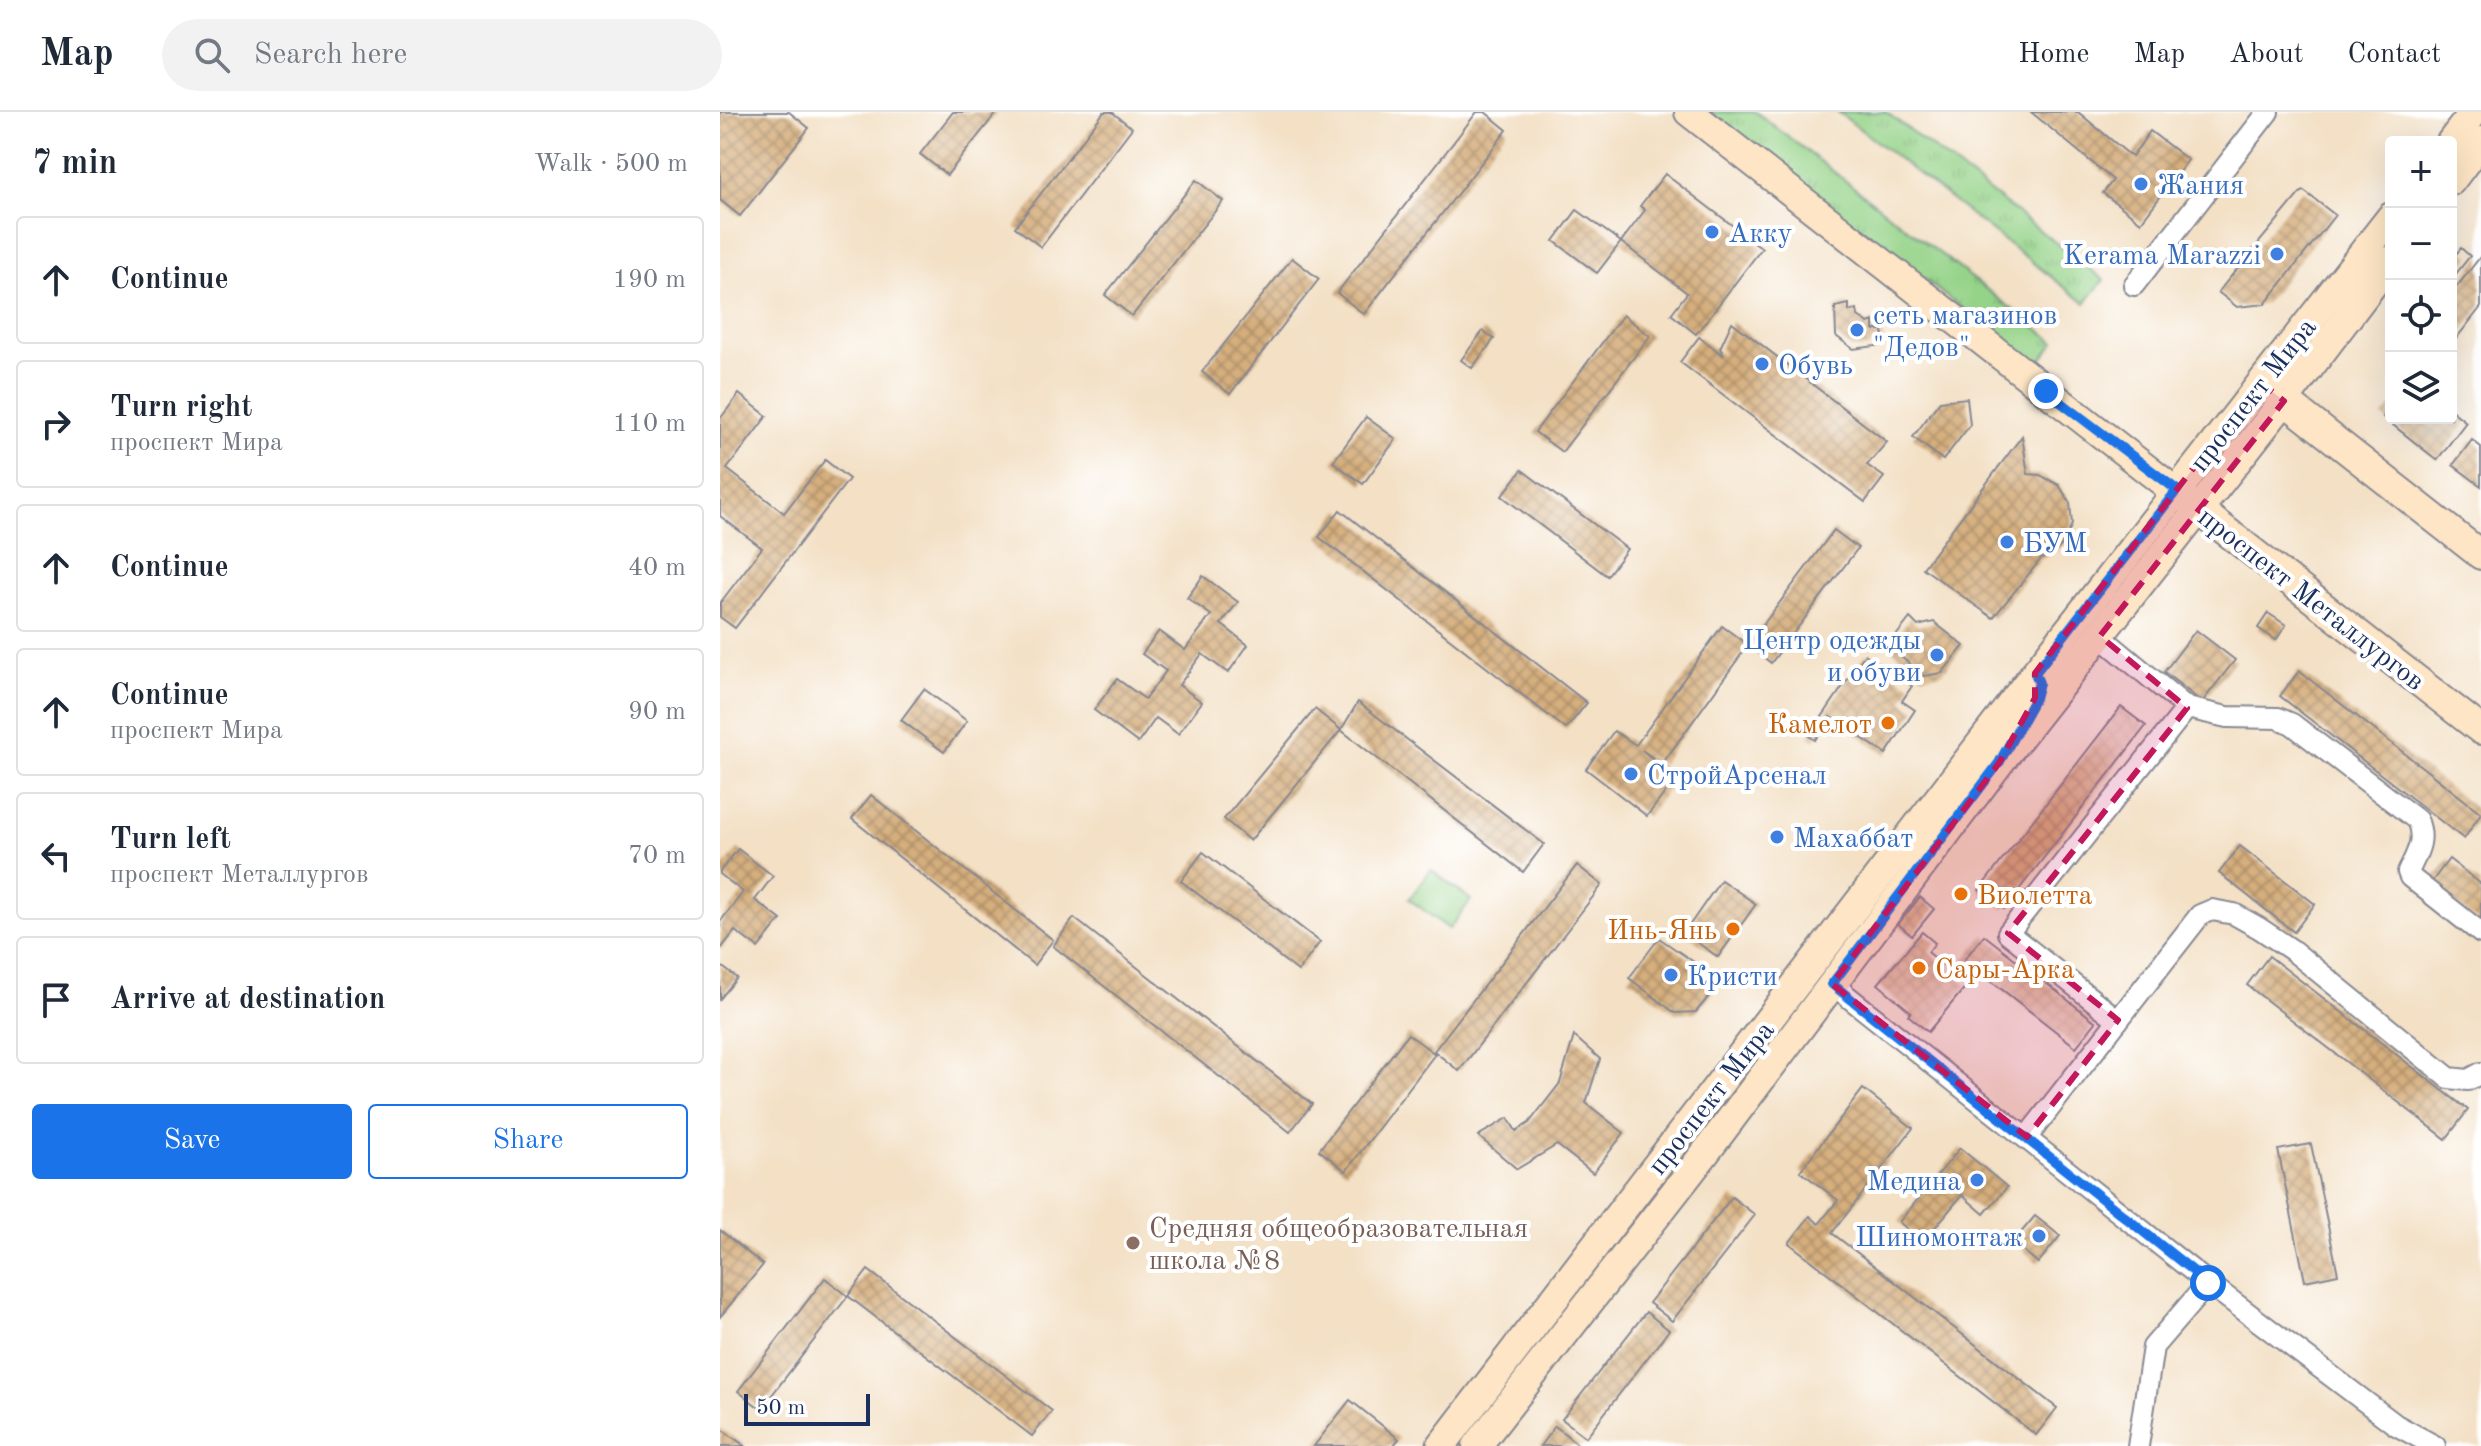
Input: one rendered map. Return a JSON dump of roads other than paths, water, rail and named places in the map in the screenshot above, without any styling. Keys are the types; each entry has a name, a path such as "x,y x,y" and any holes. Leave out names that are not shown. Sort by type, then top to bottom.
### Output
{"main road":[{"name":"проспект Металлургов","path":"1689,112 2481,730"},
{"path":"2456,136 2474,112"},
{"path":"2457,173 2481,141"},
{"name":"проспект Мира","path":"1477,1446 1999,763 2100,636 2260,382 2385,225"},
{"name":"проспект Мира","path":"1441,1446 2035,673 2187,500 2284,401 2385,268"},
{"path":"2260,382 2481,555"},
{"path":"1999,763 2035,698 2039,683 2035,673"}],"street":[{"path":"2134,285 2268,112"},
{"path":"2100,636 2187,708 2227,717 2278,718 2292,724 2417,820 2422,831 2421,845 2408,872 2410,877 2481,933"},
{"path":"2118,1020 2008,933 2187,708"},
{"path":"2027,1137 2200,915 2212,910 2234,914 2292,950 2449,1078 2468,1080 2481,1073"},
{"path":"1832,984 2208,1283 2396,1425 2435,1446"},
{"path":"2138,1446 2153,1347 2208,1283"}],"place":[{"name":"Жания","path":"2141,184"},
{"name":"Акку","path":"1712,232"},
{"name":"Kerama Marazzi","path":"2277,254"},
{"name":"сеть магазинов \"Дедов\"","path":"1857,330"},
{"name":"Обувь","path":"1762,364"},
{"name":"БУМ","path":"2007,542"},
{"name":"Центр одежды и обуви","path":"1937,655"},
{"name":"Камелот","path":"1888,723"},
{"name":"СтройАрсенал","path":"1631,774"},
{"name":"Махаббат","path":"1777,837"},
{"name":"Виолетта","path":"1961,894"},
{"name":"Инь-Янь","path":"1733,929"},
{"name":"Сары-Арка","path":"1919,968"},
{"name":"Кристи","path":"1671,975"},
{"name":"Медина","path":"1977,1180"},
{"name":"Шиномонтаж","path":"2039,1236"},
{"name":"Средняя общеобразовательная школа №8","path":"1133,1243"}]}
